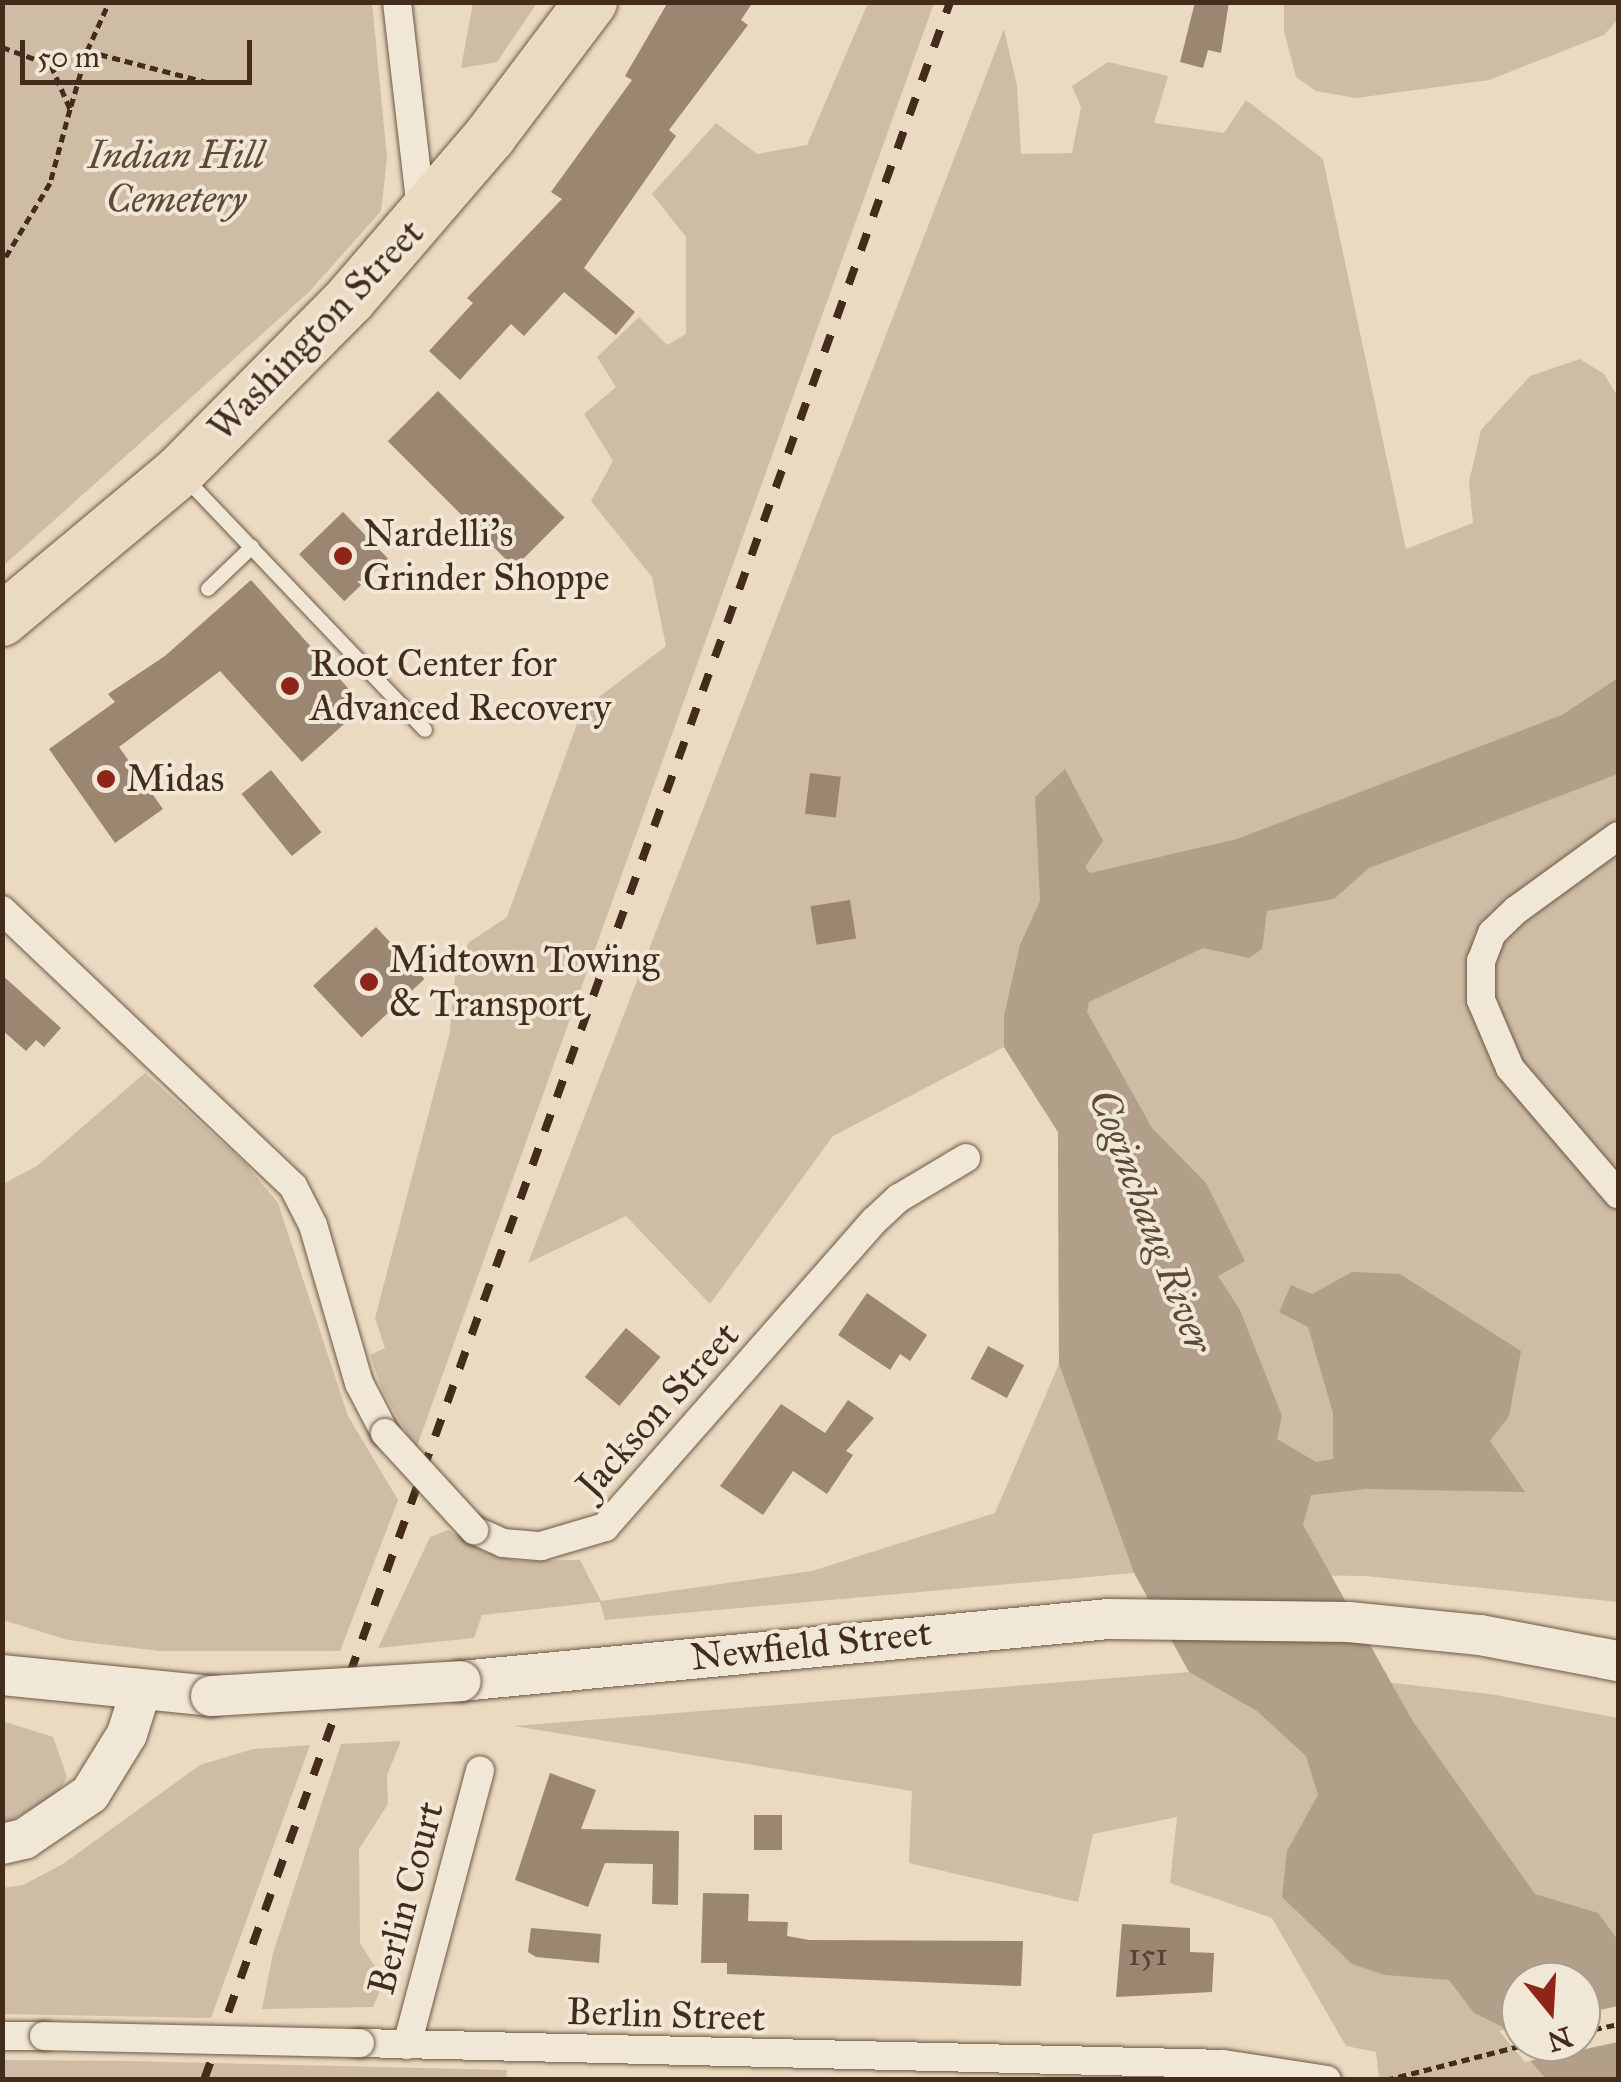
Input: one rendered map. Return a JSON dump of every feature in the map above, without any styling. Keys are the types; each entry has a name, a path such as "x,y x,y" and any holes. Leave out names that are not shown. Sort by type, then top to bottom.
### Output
{"highway":[{"name":"Washington Street","path":"2,620 179,472 422,219 591,2"}],"main road":[{"name":"Newfield Street","path":"2,1675 140,1693 211,1696 462,1681 1108,1619 1332,1621 1480,1635 1618,1661"},
{"path":"2,1844 24,1839 90,1794 127,1734 140,1693"}],"street":[{"path":"398,2 422,219"},
{"path":"1618,836 1516,910 1492,933 1481,961 1481,1000 1510,1068 1618,1194"},
{"name":"Jackson Street","path":"2,910 293,1186 313,1225 360,1384 385,1433 474,1530 503,1543 541,1546 605,1527 874,1220 898,1198 966,1158"},
{"name":"Berlin Court","path":"407,2044 480,1771"},
{"name":"Berlin Street","path":"2,2036 1223,2064 1326,2080"}],"lane":[{"path":"179,472 426,730"},
{"path":"208,589 252,546"}],"path":[{"path":"2,263 50,183 87,51 109,2"},
{"path":"2,47 51,65 87,51 207,82"},
{"path":"51,65 70,109"},
{"path":"1386,2080 1431,2064 1501,2049"}],"green space":[{"name":"Indian Hill Cemetery","path":"3,2 372,3 387,158 381,211 310,291 3,566"},
{"path":"1617,2 1616,21 1604,35 1489,80 1356,98 1316,91 1296,77 1284,31 1284,3"},
{"path":"473,3 537,3 497,62 461,68"},
{"path":"868,3 934,3 416,1449 382,1390 370,1355 385,1348 375,1318 450,1032 455,975 468,943 507,917 582,710 666,646 652,577 591,501 613,461 584,414 616,387 597,357 639,317 667,345 686,334 686,237 652,194 716,123 757,154 807,145"},
{"path":"1004,29 1017,86 1021,154 1072,153 1081,107 1072,86 1108,62 1168,76 1154,123 1224,133 1246,100 1323,159 1406,549 1473,523 1469,482 1481,430 1530,376 1580,359 1604,374 1618,397 1618,1602 1366,1576 1134,1573 605,1620 600,1602 482,1615 474,1638 378,1648 430,1537 448,1530 485,1552 518,1561 580,1560 601,1601 812,1571 995,1513 1059,1364 1058,1132 1004,1047 833,1136 710,1304 626,1216 528,1263"},
{"path":"145,1073 245,1163 278,1203 348,1416 398,1500 340,1651 160,1651 68,1640 3,1620 3,1184 37,1166"},
{"path":"1189,1672 1305,1673 1490,1694 1618,1718 1618,2079 1379,2079 1376,2052 1346,2046 1272,1918 1170,1883 1177,1817 1093,1834 1078,1902 909,1863 912,1791 514,1726"},
{"path":"2,1721 53,1737 67,1777 58,1793 2,1826"},
{"path":"401,1741 387,1775 388,1804 359,1849 360,1943 384,1981 373,2007 262,2009 273,1953 341,1744"},
{"path":"310,1745 211,2018 3,2014 3,1888 23,1885 63,1864 200,1765 253,1749"},
{"path":"3,2060 507,2070 506,2080 3,2080"}],"water":[{"name":"Coginchaug River","path":"1618,678 1618,774 1369,868 1334,899 1267,911 1262,949 1249,958 1203,948 1089,1002 1087,1012 1152,1128 1206,1183 1245,1261 1218,1276 1240,1310 1282,1416 1277,1439 1316,1462 1333,1459 1333,1413 1308,1327 1279,1312 1291,1285 1312,1294 1352,1272 1400,1274 1521,1351 1509,1416 1490,1441 1525,1492 1366,1489 1311,1495 1303,1525 1412,1720 1535,1894 1598,1913 1618,1940 1618,2079 1546,2079 1532,2062 1601,2062 1601,1962 1501,1962 1501,2026 1474,2013 1449,1980 1385,1975 1352,1964 1282,1897 1287,1851 1318,1795 1306,1756 1257,1711 1189,1672 1134,1573 1059,1364 1058,1132 1004,1047 1004,1016 1020,945 1040,901 1035,797 1065,769 1103,841 1085,867 1090,873 1237,839 1562,715"}],"pier":[{"path":"1618,2006 1618,2042 1601,2046 1601,2010"}],"building":[{"path":"668,2 753,2 741,20 748,25 669,130 676,136 584,268 635,312 616,335 564,292 524,336 511,324 460,380 429,351 473,303 467,298 562,199 551,192 632,80 625,76"},
{"path":"1195,2 1229,2 1221,53 1208,50 1203,68 1180,62"},
{"path":"438,391 565,518 514,568 388,441"},
{"name":"Nardelli's Grinder Shoppe","path":"343,512 388,559 344,601 299,554"},
{"path":"251,580 364,706 302,762 220,671 119,747 163,809 115,843 49,749 115,702 108,694 165,656"},
{"path":"271,770 321,832 292,856 241,794"},
{"path":"810,773 841,777 836,817 805,814"},
{"path":"850,900 856,939 817,945 810,906"},
{"name":"Midtown Towing & Transport","path":"376,927 424,979 362,1038 313,986"},
{"path":"2,975 61,1028 44,1047 36,1040 26,1051 2,1030"},
{"path":"867,1293 927,1335 910,1361 900,1354 890,1370 838,1335"},
{"path":"626,1328 660,1357 619,1406 585,1377"},
{"path":"988,1346 1024,1365 1007,1398 971,1379"},
{"path":"848,1400 874,1418 846,1451 853,1455 827,1494 793,1471 763,1515 720,1486 781,1404 825,1433"},
{"path":"550,1773 596,1790 581,1829 679,1831 678,1905 652,1904 653,1864 605,1863 588,1907 515,1880"},
{"path":"754,1815 782,1815 782,1850 754,1850"},
{"path":"703,1893 749,1894 748,1921 788,1922 787,1936 809,1940 1023,1941 1021,1986 727,1974 727,1963 701,1963"},
{"path":"1122,1924 1190,1928 1190,1952 1214,1953 1212,1992 1116,1997"},
{"path":"531,1928 601,1934 599,1963 536,1957 528,1952"}],"railway":[{"path":"204,2080 950,2"}],"place":[{"name":"Nardelli's Grinder Shoppe","path":"343,556"},
{"name":"Root Center for Advanced Recovery","path":"290,686"},
{"name":"Midas","path":"106,779"},
{"name":"Midtown Towing & Transport","path":"369,982"}]}
